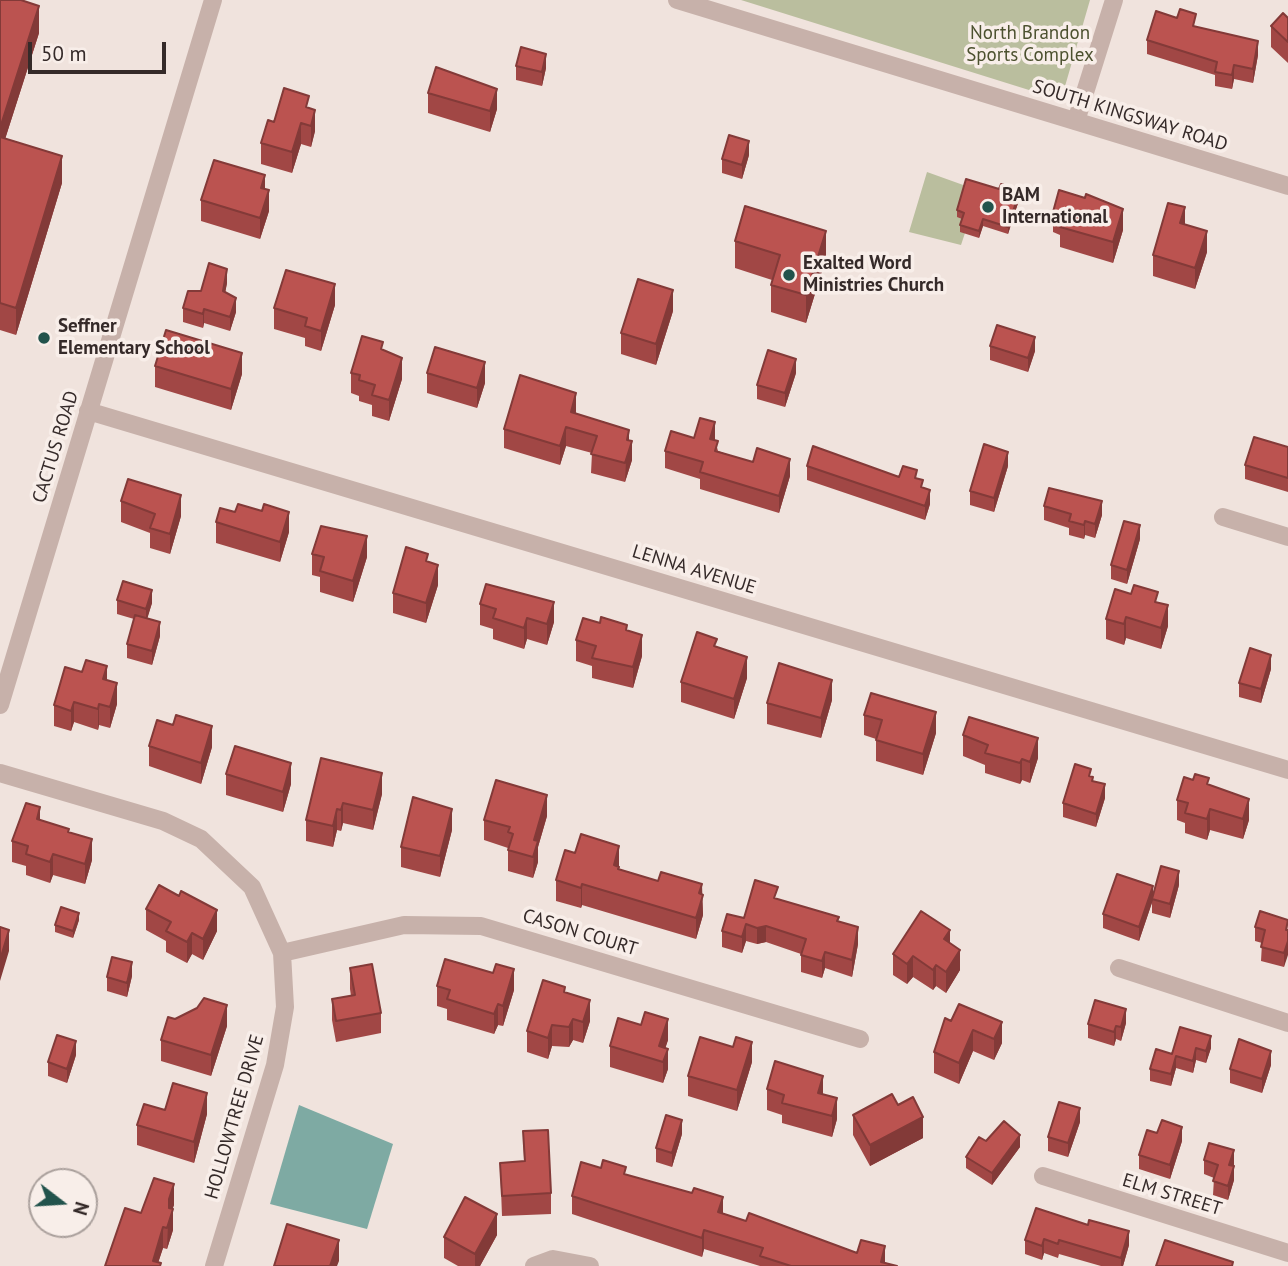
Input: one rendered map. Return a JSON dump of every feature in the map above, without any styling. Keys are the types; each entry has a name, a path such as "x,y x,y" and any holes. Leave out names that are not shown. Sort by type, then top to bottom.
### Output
{"street":[{"name":"CACTUS ROAD","path":"0,705 213,0"},
{"name":"SOUTH KINGSWAY ROAD","path":"677,0 1288,186"},
{"path":"1076,121 1114,0"},
{"name":"LENNA AVENUE","path":"88,411 1288,770"},
{"path":"1223,517 1288,537"},
{"name":"HOLLOWTREE DRIVE","path":"0,773 163,821 201,839 252,887 282,953 285,1007 275,1065 214,1266"},
{"name":"CASON COURT","path":"282,953 404,925 481,926 860,1040"},
{"path":"1119,968 1288,1023"},
{"name":"ELM STREET","path":"1043,1177 1288,1253"},
{"path":"535,1265 553,1259 590,1266"}],"green space":[{"name":"North Brandon Sports Complex","path":"741,0 1090,0 1061,100"},
{"path":"927,172 966,186 960,231 965,233 961,245 909,232"}],"water":[{"path":"299,1105 393,1144 367,1229 270,1204"}],"building":[{"path":"0,0 21,0 39,6 0,128"},
{"path":"1180,9 1196,14 1193,26 1258,41 1253,69 1234,65 1232,75 1215,72 1217,62 1147,40 1156,11 1177,18"},
{"path":"1283,13 1288,18 1288,42 1271,26"},
{"path":"521,47 546,54 542,72 516,66"},
{"path":"436,67 497,89 490,111 428,93"},
{"path":"284,88 309,96 306,107 315,110 311,126 301,123 292,152 261,143 268,120 274,122"},
{"path":"729,135 749,141 742,165 722,159"},
{"path":"0,137 62,156 16,308 0,303"},
{"path":"214,160 265,175 261,188 269,190 260,218 201,200"},
{"name":"BAM International","path":"966,179 999,189 1001,184 1020,190 1008,227 983,219 979,231 960,225 964,213 957,210"},
{"path":"1059,190 1085,198 1086,194 1123,209 1113,242 1060,227 1064,215 1053,212"},
{"path":"1168,203 1185,207 1180,223 1207,231 1195,268 1153,255"},
{"path":"745,206 826,231 806,295 771,285 780,255 735,241"},
{"path":"209,263 227,269 223,291 236,298 230,317 204,309 203,314 183,308 188,291 201,291"},
{"path":"286,270 335,284 321,331 305,326 307,318 274,308"},
{"path":"638,279 673,290 656,344 621,333"},
{"path":"997,325 1035,337 1028,358 990,346"},
{"path":"166,330 242,353 231,389 155,366"},
{"path":"362,336 383,342 381,349 402,358 389,400 372,395 375,385 359,380 360,375 351,373"},
{"path":"435,347 485,362 477,388 427,373"},
{"path":"768,350 796,359 785,393 757,385"},
{"path":"520,375 576,393 571,412 629,430 627,440 632,441 625,463 591,454 597,436 566,427 560,446 504,429"},
{"path":"700,418 715,422 710,439 718,441 715,451 753,462 757,448 790,459 779,496 700,472 703,462 665,451 671,431 694,438"},
{"path":"1254,437 1288,447 1288,478 1245,465"},
{"path":"984,444 1008,452 994,498 970,491"},
{"path":"813,446 899,477 903,466 917,470 915,478 923,480 921,487 930,490 925,506 807,466"},
{"path":"128,479 181,495 170,534 150,528 155,514 121,501"},
{"path":"1049,488 1102,501 1095,524 1085,521 1084,525 1069,521 1071,514 1044,506"},
{"path":"238,504 262,511 264,504 289,512 280,542 216,522 220,508 235,512"},
{"path":"1124,521 1140,525 1127,570 1111,565"},
{"path":"321,526 367,536 353,581 320,571 324,557 312,554"},
{"path":"406,547 428,554 426,561 438,565 426,603 393,593"},
{"path":"123,581 152,590 146,609 117,600"},
{"path":"486,584 554,602 547,624 527,618 524,628 493,618 496,609 480,604"},
{"path":"1134,585 1158,592 1155,602 1168,605 1161,628 1126,617 1124,624 1106,619 1115,589 1131,594"},
{"path":"135,615 160,622 152,651 127,644"},
{"path":"601,617 627,625 626,630 642,635 633,667 592,658 596,646 576,640 583,618 600,623"},
{"path":"697,632 717,639 714,646 747,657 734,699 681,682"},
{"path":"1250,648 1271,655 1261,689 1239,683"},
{"path":"86,660 107,666 103,679 117,683 110,707 99,704 98,709 74,702 71,711 54,705 65,667 82,672"},
{"path":"779,663 832,680 821,718 767,703"},
{"path":"871,693 936,712 923,754 876,740 882,720 864,715"},
{"path":"176,715 212,726 201,763 149,746 157,720 173,725"},
{"path":"969,717 1038,738 1030,762 1022,759 1020,763 985,753 988,745 963,735"},
{"path":"235,746 291,763 283,792 226,774"},
{"path":"321,758 382,773 373,810 343,803 341,810 337,809 333,826 306,820"},
{"path":"1075,764 1091,769 1089,776 1093,777 1092,781 1105,784 1096,814 1063,803"},
{"path":"1195,774 1209,778 1207,784 1249,799 1243,819 1210,809 1207,819 1185,813 1188,803 1177,800 1184,777 1193,780"},
{"path":"496,780 547,795 534,840 538,841 533,857 508,850 513,834 508,832 510,827 484,820"},
{"path":"413,797 452,809 440,856 401,847"},
{"path":"26,803 40,807 37,819 92,839 85,864 53,854 50,862 26,854 28,846 12,841"},
{"path":"581,834 619,846 614,865 619,867 618,869 658,881 661,872 702,884 699,893 703,895 696,918 582,884 581,888 556,880 565,850 575,853"},
{"path":"1161,866 1179,871 1170,904 1152,899"},
{"path":"1117,874 1153,886 1139,927 1103,914"},
{"path":"755,880 778,887 774,898 839,917 837,921 858,927 852,960 825,952 822,961 801,955 806,939 766,926 757,928 746,924 742,937 722,931 727,914 744,918"},
{"path":"159,885 179,896 181,891 217,910 203,939 192,933 187,942 166,931 171,922 146,909"},
{"path":"61,907 79,913 73,931 55,925"},
{"path":"921,911 950,930 944,939 960,950 946,972 936,965 933,970 913,956 907,964 893,954"},
{"path":"1260,911 1288,920 1288,941 1284,953 1261,947 1265,930 1255,927"},
{"path":"0,927 9,930 0,960"},
{"path":"112,957 132,962 127,983 107,977"},
{"path":"445,959 493,973 496,964 514,969 503,1006 498,1004 494,1014 447,999 450,990 437,986"},
{"path":"372,964 381,1013 336,1021 332,999 355,995 350,968"},
{"path":"543,980 565,987 564,992 590,1000 583,1022 573,1019 569,1027 552,1025 548,1038 527,1031"},
{"path":"204,998 227,1005 211,1055 161,1040 168,1017 175,1019 197,1008"},
{"path":"1095,1000 1126,1009 1121,1027 1116,1026 1114,1032 1088,1024"},
{"path":"959,1004 1002,1022 994,1039 973,1030 959,1063 934,1052 945,1018 951,1021"},
{"path":"645,1012 668,1019 659,1046 668,1049 663,1062 610,1046 618,1018 641,1025"},
{"path":"1180,1027 1211,1036 1206,1051 1196,1048 1193,1061 1176,1056 1171,1074 1150,1069 1156,1049 1172,1054"},
{"path":"57,1035 76,1041 67,1069 48,1062"},
{"path":"700,1037 733,1047 736,1037 752,1042 737,1090 688,1076"},
{"path":"1239,1039 1271,1051 1262,1079 1230,1069"},
{"path":"775,1061 823,1076 818,1093 837,1098 832,1116 782,1103 784,1095 767,1089"},
{"path":"173,1083 207,1093 194,1142 137,1125 144,1104 165,1110"},
{"path":"892,1094 898,1105 913,1097 923,1117 870,1145 853,1115"},
{"path":"1059,1102 1080,1108 1068,1143 1048,1137"},
{"path":"666,1115 682,1120 672,1153 656,1148"},
{"path":"1162,1120 1182,1127 1170,1165 1139,1155 1147,1130 1157,1133"},
{"path":"1004,1121 1020,1135 992,1173 966,1157 979,1137 986,1141"},
{"path":"548,1130 551,1193 502,1196 500,1163 525,1161 523,1131"},
{"path":"1209,1143 1234,1150 1229,1165 1234,1166 1228,1186 1213,1181 1218,1165 1204,1160"},
{"path":"603,1160 626,1167 624,1174 692,1193 694,1188 723,1197 718,1212 746,1221 749,1213 857,1253 861,1240 885,1246 881,1262 897,1266 791,1266 760,1256 763,1248 704,1230 702,1238 572,1196 581,1162 601,1168"},
{"path":"154,1178 174,1184 169,1199 169,1208 173,1209 167,1228 163,1227 153,1261 161,1263 160,1266 105,1266 125,1208 141,1213"},
{"path":"465,1197 497,1214 475,1254 444,1237"},
{"path":"1036,1208 1088,1225 1089,1220 1129,1231 1121,1258 1059,1240 1058,1244 1044,1239 1042,1246 1025,1240"},
{"path":"287,1224 339,1240 330,1266 274,1266"},
{"path":"1165,1240 1233,1262 1232,1266 1156,1266"}],"place":[{"name":"BAM International","path":"988,207"},
{"name":"Exalted Word Ministries Church","path":"789,275"},
{"name":"Seffner Elementary School","path":"44,338"}]}
